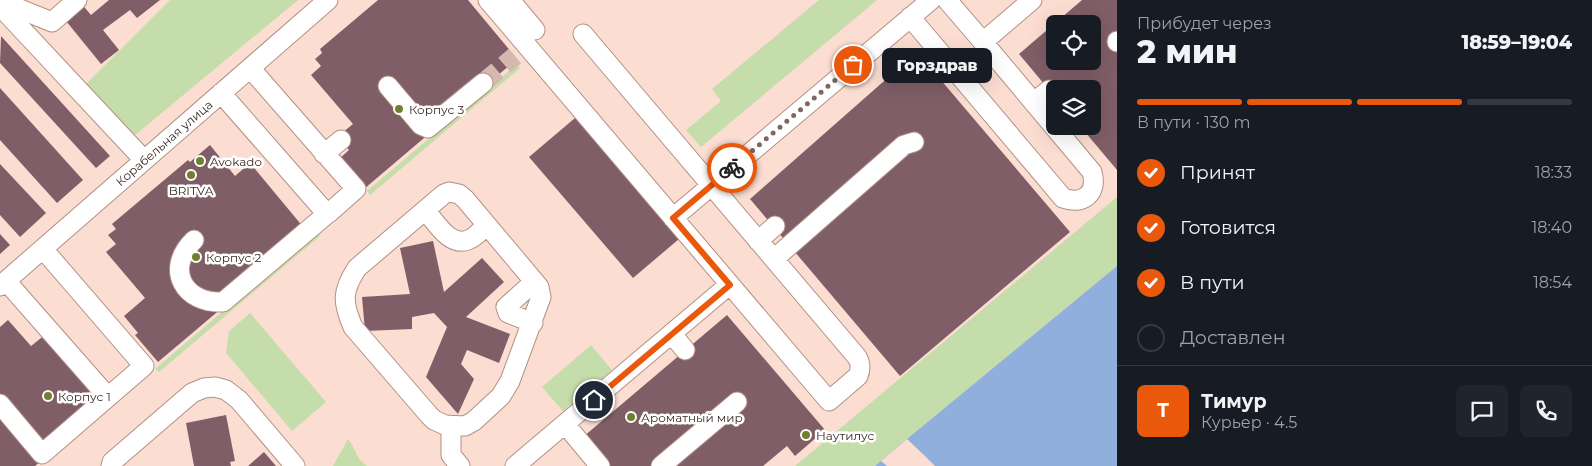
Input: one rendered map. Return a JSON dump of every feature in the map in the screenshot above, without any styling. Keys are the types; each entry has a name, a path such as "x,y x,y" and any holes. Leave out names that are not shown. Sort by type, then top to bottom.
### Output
{"street":[{"path":"0,1 52,22 77,0"},
{"name":"Корабельная улица","path":"3,283 328,0"},
{"path":"488,0 828,401 858,376 861,370 857,358 583,34"},
{"path":"510,0 526,44"},
{"path":"673,218 931,0"},
{"path":"910,17 944,71 1063,198 1072,201 1086,197 1092,190 1094,180 1092,172 1045,103 983,42 947,0"},
{"path":"983,42 1032,0"},
{"path":"0,6 144,160"},
{"path":"194,240 187,247 180,264 180,275 184,285 194,296 210,302 223,302 356,189 250,68"},
{"path":"388,86 421,125 428,128 483,83"},
{"path":"221,93 327,214"},
{"path":"774,259 904,144 914,142"},
{"path":"327,157 343,143"},
{"path":"454,192 459,194 539,287 542,297 510,381 501,396 468,424 460,426 439,423 429,415 354,326 345,309 344,296 348,281 357,268 425,210 444,194 454,192"},
{"path":"425,210 446,235 453,240 461,242 470,240 487,226"},
{"path":"758,241 775,226"},
{"path":"0,404 42,454 144,366 124,330 42,249"},
{"path":"533,323 508,313 506,307 534,282"},
{"path":"3,283 108,397"},
{"path":"515,466 730,285"},
{"path":"676,330 689,347"},
{"path":"111,466 112,462 192,393 204,388 215,387 226,390 239,400 295,466"},
{"path":"661,466 737,402"},
{"path":"565,424 600,466"},
{"path":"451,426 450,455 460,466"}],"green space":[{"path":"170,0 298,0 134,136 84,86"},
{"path":"819,0 877,0 701,147 686,130 721,101 712,89"},
{"path":"517,64 520,68 370,195 367,191"},
{"path":"1117,197 1117,266 875,466 795,466"},
{"path":"316,232 320,236 159,372 155,369"},
{"path":"250,313 326,402 292,431 226,353 229,331"},
{"path":"591,345 612,370 563,411 542,387"},
{"path":"348,439 358,457 368,466 333,466"}],"water":[{"path":"1117,266 1117,466 875,466 901,444"}],"pier":[{"path":"907,439 935,466 887,466 881,461"}],"building":[{"path":"109,0 160,0 137,18 130,10 103,30 119,50 101,64 62,16 80,2 91,15"},
{"name":"Корпус 3","path":"378,0 468,0 517,59 364,189 339,159 349,150 338,136 353,124 311,75 321,66 315,59 322,53 320,49"},
{"path":"1082,0 1117,0 1117,170 1088,135 1101,135 1101,80 1046,80 1046,86 1019,54 1046,31 1046,70 1101,70 1101,15 1064,15"},
{"path":"1,36 110,156 96,168 0,63"},
{"path":"917,52 1070,232 900,376 750,199"},
{"path":"0,88 83,180 57,203 0,140"},
{"path":"575,118 679,239 633,278 529,157"},
{"name":"Корпус 2","path":"210,145 235,176 250,163 304,228 300,242 158,362 135,335 138,333 124,316 145,298 106,252 116,244 108,235 116,229 112,224 188,160 190,162"},
{"path":"0,164 46,213 20,237 0,215"},
{"path":"0,234 10,245 0,254"},
{"path":"433,241 444,292 482,258 504,282 466,317 510,334 499,363 467,350 461,364 474,379 458,414 426,377 447,327 434,313 412,317 412,329 365,331 362,297 410,294 400,248"},
{"path":"727,315 825,430 795,456 787,446 763,466 608,466 583,437"},
{"name":"Корпус 1","path":"8,320 31,346 46,334 99,399 97,414 35,466 0,466 0,327"},
{"path":"226,415 235,461 230,462 231,466 194,466 186,423"},
{"path":"264,452 276,466 248,466"}],"tunnel":[{"path":"483,83 515,56"}],"way so far":[{"path":"732,168 853,65"}],"place":[{"name":"Горздрав","path":"853,65"},
{"name":"Корпус 3","path":"399,109"},
{"name":"Avokado","path":"200,161"},
{"name":"BRITVA","path":"191,175"},
{"name":"Корпус 2","path":"196,257"},
{"name":"Корпус 1","path":"48,396"},
{"name":"Ароматный мир","path":"631,417"},
{"name":"Наутилус","path":"806,435"}],"route":[{"path":"594,400 730,285 673,218 732,168"}]}
